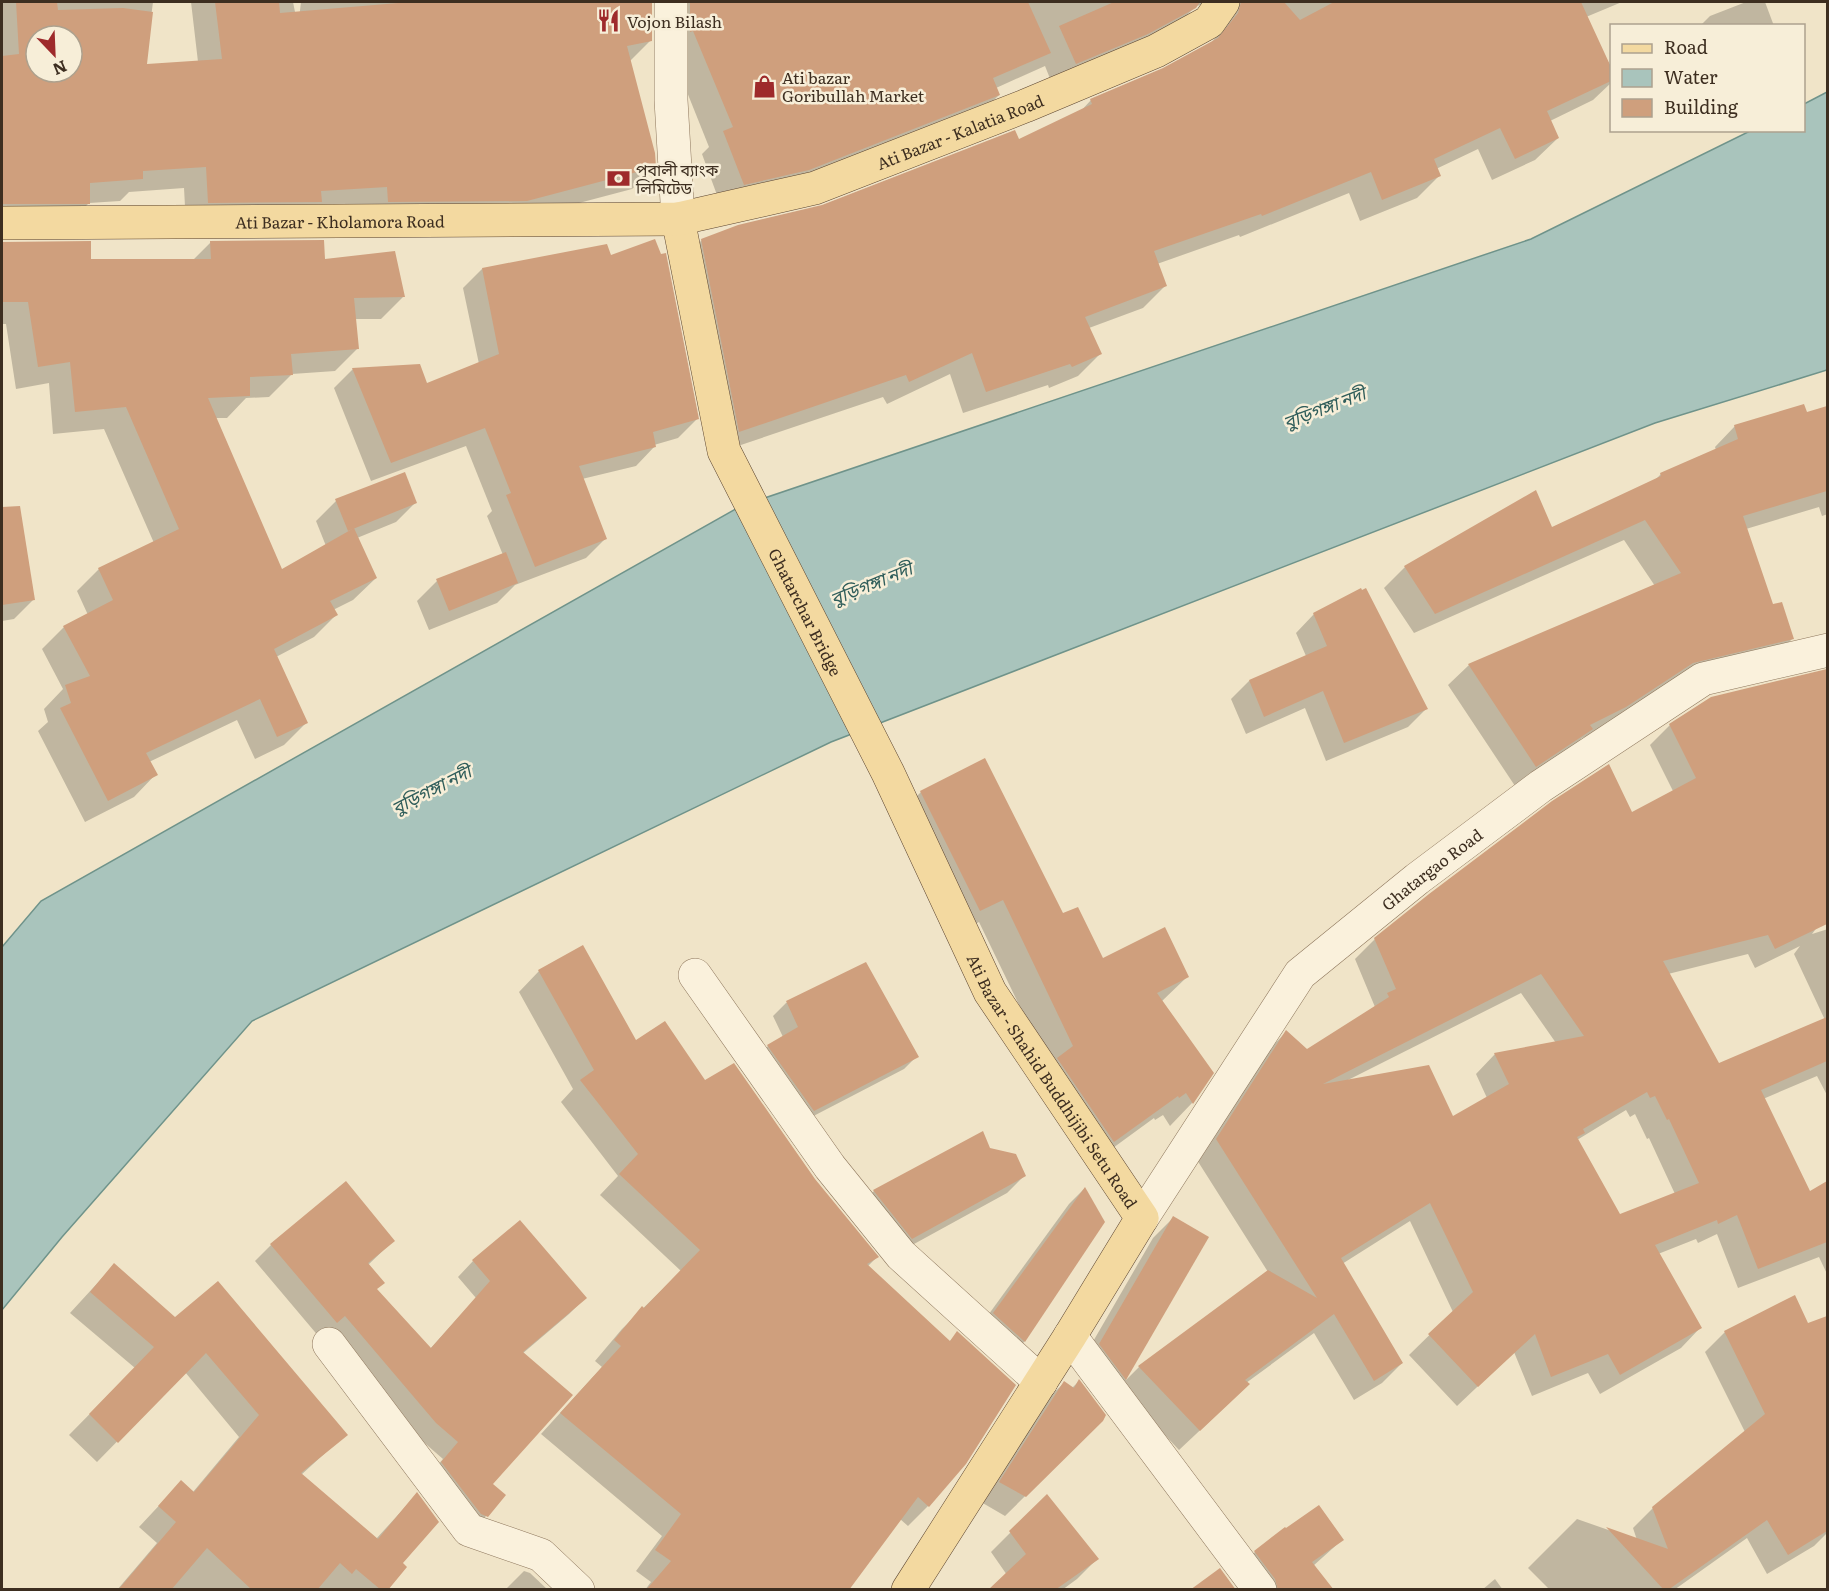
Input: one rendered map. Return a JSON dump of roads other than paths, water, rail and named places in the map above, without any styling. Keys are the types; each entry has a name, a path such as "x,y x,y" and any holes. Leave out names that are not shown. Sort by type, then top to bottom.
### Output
{"main road":[{"name":"Ati Bazar - Kalatia Road","path":"678,219 815,188 1025,106 1156,51 1209,22 1222,2"},
{"name":"Ati Bazar - Kholamora Road","path":"2,224 678,219"},
{"name":"Ghatarchar Bridge","path":"678,219 724,451 888,773"},
{"name":"Ati Bazar - Shahid Buddhijibi Setu Road","path":"888,773 990,992 1142,1218 1041,1382 908,1590"}],"street":[{"path":"670,2 671,100 678,219"},
{"name":"Ghatargao Road","path":"1142,1218 1300,974 1417,879 1541,786 1703,679 1827,650"},
{"path":"695,975 830,1167 901,1255 1041,1382"},
{"path":"1070,1335 1260,1590"},
{"path":"329,1344 469,1530 541,1555 578,1590"}],"water":[{"name":"বুড়িগঙ্গা নদী","path":"1827,92 1827,370 1655,423 831,742 252,1021 62,1237 2,1310 2,947 41,901 741,506 1531,239 1748,132 1805,132 1805,103"}],"place":[{"name":"Vojon Bilash","path":"609,21"},
{"name":"Ati bazar Goribullah Market","path":"764,86"},
{"name":"পূবালী ব্যাংক লিমিটেড","path":"618,178"}]}
